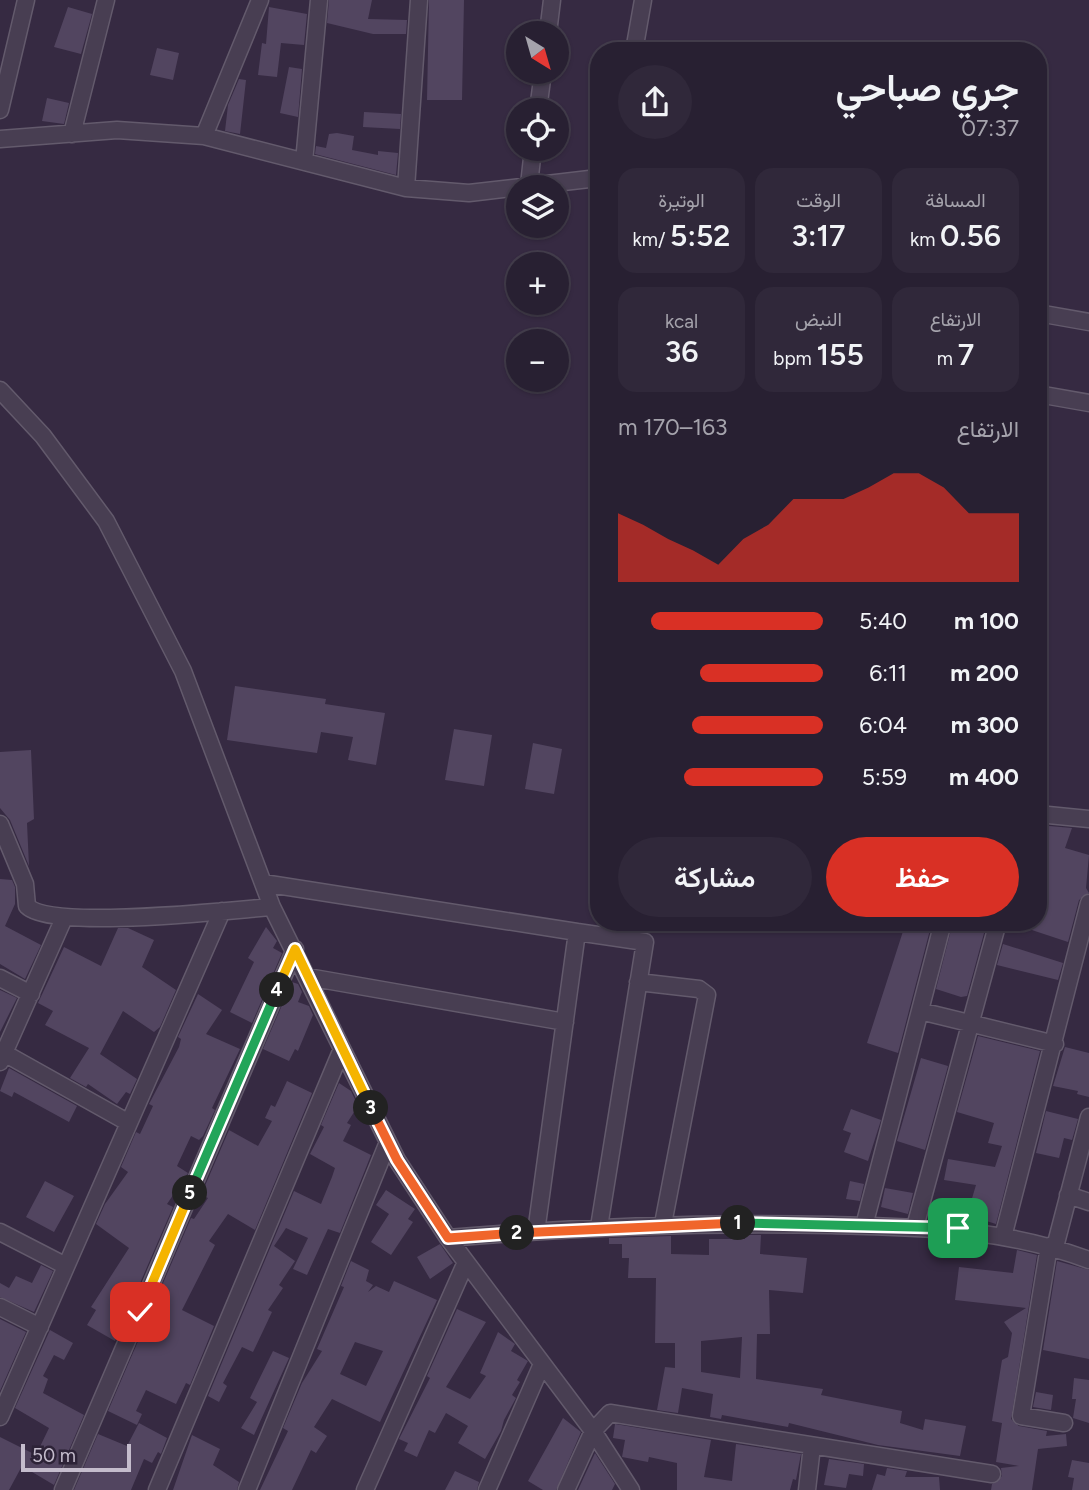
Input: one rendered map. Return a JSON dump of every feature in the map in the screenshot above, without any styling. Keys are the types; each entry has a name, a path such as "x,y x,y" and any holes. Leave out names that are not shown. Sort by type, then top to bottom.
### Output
{"street":[{"path":"0,110 26,0"},
{"path":"72,134 106,0"},
{"path":"204,136 260,0"},
{"path":"304,162 319,0"},
{"path":"406,188 419,0"},
{"path":"549,21 552,0"},
{"path":"636,42 643,0"},
{"path":"0,139 117,130 204,136 406,188 469,192 506,188"},
{"path":"569,181 590,179"},
{"path":"1047,315 1089,322"},
{"path":"0,390 43,436 106,521 183,671 272,907 388,1142 448,1238 593,1431 631,1490"},
{"path":"1047,396 1089,403"},
{"path":"1047,815 1089,819"},
{"path":"0,824 25,884 27,906 32,912 42,916 91,919 272,907"},
{"path":"0,869 19,873"},
{"path":"263,883 645,942 599,1227"},
{"path":"1003,1237 1055,1044 1089,903"},
{"path":"0,1415 222,911"},
{"path":"64,918 2,1058 129,1123"},
{"path":"864,1226 941,931"},
{"path":"915,1227 996,931"},
{"path":"537,1225 577,932"},
{"path":"63,1490 295,949"},
{"path":"308,977 565,1022"},
{"path":"0,978 31,994"},
{"path":"638,982 699,989 706,995 663,1224"},
{"path":"920,1011 1055,1044"},
{"path":"157,1490 342,1049"},
{"path":"1064,1423 1021,1416 1052,1247 1069,1195 1089,1117"},
{"path":"247,1490 388,1142"},
{"path":"1069,1195 1089,1202"},
{"path":"448,1238 663,1224 958,1228 1052,1247 1089,1260"},
{"path":"0,1232 66,1266"},
{"path":"365,1490 466,1262"},
{"path":"0,1307 40,1327"},
{"path":"487,1490 542,1364"},
{"path":"566,1490 593,1431 610,1413 992,1474"},
{"path":"807,1490 812,1446"}],"building":[{"path":"329,0 372,0 368,19 407,20 406,34 373,34 327,23"},
{"path":"429,0 464,0 462,100 427,100"},
{"path":"68,7 92,14 81,54 54,47"},
{"path":"269,7 307,14 304,45 281,43 277,77 258,75 262,43 266,44"},
{"path":"157,48 179,53 173,80 150,75"},
{"path":"289,67 302,69 298,117 280,113"},
{"path":"239,79 246,80 240,134 225,131 228,105"},
{"path":"47,98 69,103 64,124 42,121"},
{"path":"364,112 401,114 400,129 363,127"},
{"path":"329,134 354,136 352,150 378,155 378,151 398,153 396,175 315,154 316,146 326,148"},
{"path":"235,686 326,699 325,704 385,713 376,765 348,760 353,737 321,732 317,753 227,740"},
{"path":"454,729 492,735 484,786 445,780"},
{"path":"533,743 562,749 554,794 525,789"},
{"path":"31,750 34,819 27,823 29,866 10,820 0,808 0,752"},
{"path":"1047,826 1072,828 1065,848 1089,855 1086,888 1089,893 1079,900 1068,942 1035,931 1047,931"},
{"path":"0,879 12,880 15,887 15,904 5,926 41,945 25,979 0,964"},
{"path":"266,927 277,941 273,948 282,953 252,1023 230,1012 254,962 248,958"},
{"path":"118,928 128,928 154,940 142,967 176,990 160,1027 154,1032 123,1011 100,1054 137,1079 130,1094 126,1092 117,1104 88,1084 86,1087 70,1078 89,1048 45,1025 53,1011 38,1003 64,947 101,966"},
{"path":"903,931 930,931 898,1053 867,1043"},
{"path":"951,931 985,931 967,996 961,997 936,989"},
{"path":"1003,944 1063,963 1058,980 997,965"},
{"path":"292,982 298,984 302,992 298,1002 309,1006 313,1015 298,1051 295,1049 289,1061 263,1049"},
{"path":"0,990 17,998 0,1032"},
{"path":"198,994 222,1010 206,1034 240,1049 212,1108 215,1110 203,1136 199,1140 191,1136 177,1166 188,1173 167,1204 173,1207 115,1341 87,1325 96,1310 91,1307 129,1248 96,1224 105,1204 128,1172 121,1167 136,1132 140,1134 153,1106 149,1104 179,1047 181,1039 178,1037"},
{"path":"978,1036 1040,1051 996,1224 967,1215 976,1185 944,1180 948,1159 995,1167 1002,1146 988,1143 994,1123 957,1112"},
{"path":"1065,1047 1089,1053 1089,1097 1077,1094 1078,1091 1053,1086"},
{"path":"921,1058 948,1066 925,1150 897,1141"},
{"path":"9,1068 77,1106 69,1122 14,1092 12,1097 0,1091"},
{"path":"287,1081 312,1093 255,1230 228,1214 209,1241 215,1245 182,1310 214,1326 190,1385 186,1383 176,1404 146,1390 136,1411 142,1414 137,1425 108,1411 191,1218 194,1219 208,1198 201,1195 229,1130 258,1146 272,1121 265,1118 271,1105 275,1107"},
{"path":"339,1083 351,1091 358,1106 347,1123 351,1125 343,1141 371,1155 340,1233 328,1229 307,1275 293,1269 308,1238 286,1228 274,1246 295,1261 279,1285 283,1288 268,1310 272,1312 253,1352 242,1347 223,1383 227,1386 219,1402 208,1396 294,1191 321,1204 332,1177 335,1168 310,1154 324,1127 321,1125"},
{"path":"851,1109 881,1120 868,1161 844,1152 851,1133 843,1130"},
{"path":"1046,1111 1078,1119 1072,1140 1064,1138 1059,1158 1036,1153"},
{"path":"45,1181 74,1196 54,1232 26,1217"},
{"path":"850,1181 864,1184 860,1201 846,1199"},
{"path":"885,1188 913,1193 908,1214 881,1207"},
{"path":"386,1190 415,1209 408,1219 413,1222 391,1255 371,1242 389,1214 376,1205"},
{"path":"745,1235 761,1235 760,1254 807,1258 803,1293 769,1290 770,1334 757,1334 756,1379 823,1389 821,1395 902,1411 900,1423 923,1430 925,1419 966,1426 960,1456 878,1445 789,1423 788,1427 722,1415 721,1419 710,1417 713,1394 682,1388 678,1413 657,1410 665,1367 675,1368 675,1343 655,1343 656,1278 628,1278 629,1258 622,1258 622,1244 609,1244 609,1238 671,1236 671,1254 709,1255 709,1239 745,1239","holes":["742,1337 740,1378 701,1372 701,1341"]},
{"path":"440,1244 453,1263 430,1279 417,1257"},
{"path":"1017,1250 1037,1255 1011,1419 1019,1426 1047,1431 1046,1436 1066,1434 1067,1446 1038,1449 1032,1490 991,1490 992,1484 1002,1476 1001,1468 1019,1466 996,1462 1002,1423 992,1421 1002,1360 1008,1357 1012,1333 1004,1322 1026,1308 955,1300 959,1267 1013,1273"},
{"path":"351,1261 369,1270 366,1281 373,1285 368,1292 376,1286 389,1292 394,1281 437,1300 380,1422 332,1399 314,1427 327,1436 316,1453 311,1450 292,1490 260,1490 288,1431 283,1428 302,1383 322,1351 317,1349 344,1287 341,1286","holes":["355,1342 383,1351 366,1386 340,1374"]},
{"path":"1057,1261 1089,1270 1089,1359 1043,1350"},
{"path":"41,1265 53,1271 34,1312 0,1297 0,1283 9,1288 16,1276 32,1283"},
{"path":"457,1309 486,1322 446,1387 470,1399 486,1376 480,1373 498,1332 515,1344 511,1351 528,1361 512,1395 516,1398 485,1459 458,1443 468,1426 446,1413 435,1433 429,1430 417,1457 404,1451 408,1443 399,1439 430,1378 427,1376"},
{"path":"0,1319 26,1332 0,1391"},
{"path":"50,1330 73,1343 64,1360 54,1355 43,1376 48,1379 43,1393 84,1415 54,1485 22,1466 9,1490 0,1490 0,1437 36,1455 49,1428 15,1408"},
{"path":"273,1351 289,1358 254,1435 241,1428 257,1402 250,1398"},
{"path":"1074,1378 1089,1380 1089,1423 1073,1418 1076,1399 1072,1399"},
{"path":"1036,1392 1053,1395 1051,1410 1033,1407"},
{"path":"563,1418 581,1432 556,1490 543,1490 528,1481"},
{"path":"139,1423 167,1438 161,1454 158,1452 152,1463 144,1459 131,1490 74,1490 98,1434 127,1446"},
{"path":"615,1424 711,1440 704,1477 732,1481 736,1444 801,1454 796,1480 793,1479 790,1490 677,1490 677,1463 649,1457 648,1462 622,1457 625,1440 613,1438"},
{"path":"192,1435 220,1449 213,1465 239,1482 237,1490 173,1490"},
{"path":"595,1453 615,1484 612,1490 578,1490"},
{"path":"829,1459 864,1464 863,1476 849,1474 846,1488 824,1485"},
{"path":"1072,1460 1089,1463 1089,1490 1072,1490 1074,1478 1068,1477"},
{"path":"887,1468 907,1471 905,1477 939,1477 940,1490 872,1490 877,1474 885,1476"},
{"path":"455,1471 479,1482 477,1490 445,1490"}],"route":[{"path":"140,1312 295,949 397,1160 448,1238 663,1224 958,1228"}]}
